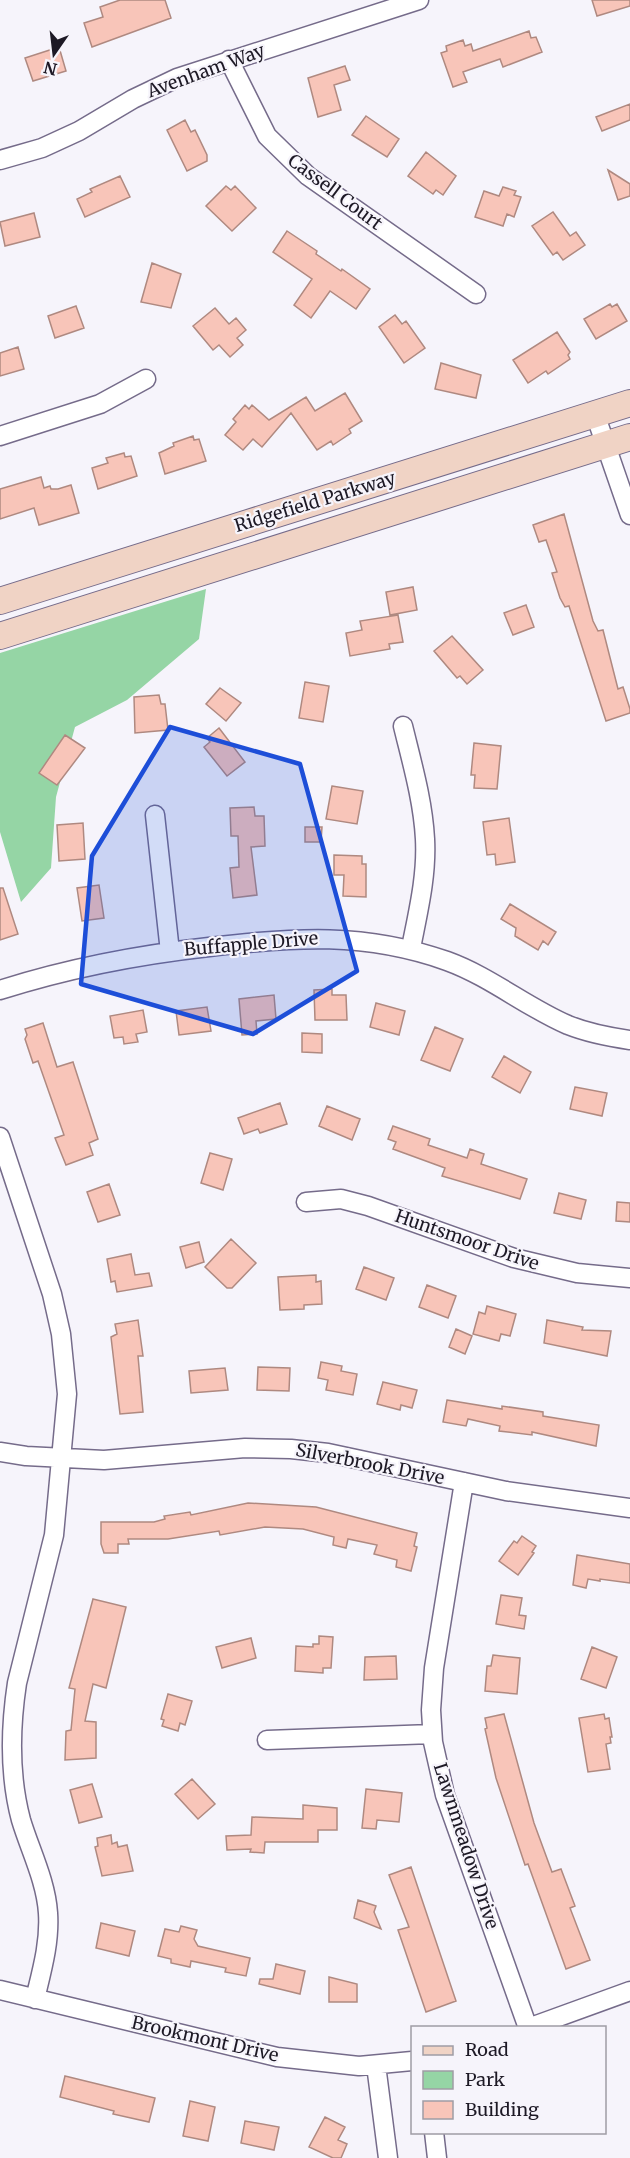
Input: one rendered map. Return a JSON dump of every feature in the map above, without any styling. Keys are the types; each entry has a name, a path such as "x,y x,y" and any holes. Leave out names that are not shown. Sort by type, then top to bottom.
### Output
{"main road":[{"name":"Ridgefield Parkway","path":"0,601 630,403"},
{"name":"Ridgefield Parkway","path":"0,636 618,441"}],"street":[{"name":"Avenham Way","path":"0,160 42,148 79,131 133,99 168,82 229,60 419,0"},
{"name":"Cassell Court","path":"229,60 267,136 286,156 308,176 476,294"},
{"path":"0,436 100,404 146,379"},
{"path":"595,414 618,441 630,515"},
{"path":"403,726 418,789 425,841 420,904 411,948"},
{"path":"155,815 170,952"},
{"name":"Buffapple Drive","path":"0,990 94,964 170,952 304,937 353,939 411,948 463,967 568,1025 630,1040"},
{"path":"0,1137 40,1252 61,1334 68,1412 54,1535 17,1683 12,1719 11,1751 15,1793 48,1910 48,1933 36,1999"},
{"name":"Huntsmoor Drive","path":"306,1202 341,1199 368,1206 524,1261 577,1273 630,1278"},
{"name":"Silverbrook Drive","path":"0,1452 104,1460 245,1449 291,1449 328,1453 506,1491 630,1508"},
{"name":"Lawnmeadow Drive","path":"464,1482 434,1668 432,1734 445,1794 527,2026"},
{"path":"267,1740 432,1734"},
{"name":"Brookmont Drive","path":"0,1990 277,2057 317,2063 376,2065 411,2061"},
{"path":"534,2026 630,1991"},
{"path":"376,2065 388,2158"},
{"path":"434,2134 437,2158"}],"highlighted area":[{"path":"170,727 300,764 357,971 253,1034 81,984 92,856"}],"green space":[{"path":"206,589 199,639 127,700 75,727 56,797 51,868 21,902 0,832 0,653"}],"building":[{"path":"120,0 165,0 171,18 92,47 84,23 103,17 100,7"},
{"path":"592,0 630,0 630,6 597,16"},
{"path":"529,31 531,38 536,37 542,52 503,67 500,59 463,72 467,82 453,87 441,53 447,51 446,46 463,40 465,46 471,44 473,51"},
{"path":"59,47 66,71 33,81 25,58"},
{"path":"345,66 350,80 334,85 341,110 318,117 308,78"},
{"path":"630,104 630,120 602,131 596,117"},
{"path":"366,116 399,139 387,157 352,135"},
{"path":"185,120 191,132 195,130 207,155 207,161 187,171 167,130"},
{"path":"426,152 456,176 443,195 436,190 433,194 408,176"},
{"path":"608,170 630,184 630,196 618,200"},
{"path":"120,176 130,197 85,217 77,199 92,192 90,189"},
{"path":"226,186 231,190 235,186 256,208 232,231 206,206"},
{"path":"503,187 516,191 514,195 521,197 514,217 507,214 503,226 475,217 484,191 499,196"},
{"path":"553,212 570,236 576,232 585,245 563,260 557,252 553,255 532,226"},
{"path":"34,213 40,237 5,246 0,222"},
{"path":"287,231 317,251 316,254 370,289 356,309 330,291 311,318 294,305 312,279 273,252"},
{"path":"152,263 181,274 171,308 141,302"},
{"path":"610,304 612,307 617,304 627,321 596,339 584,319"},
{"path":"76,306 84,328 55,338 48,316"},
{"path":"215,308 229,324 236,318 246,330 237,338 243,345 230,357 219,345 213,350 193,326"},
{"path":"395,315 402,324 406,321 425,348 404,363 379,327"},
{"path":"557,332 570,352 568,355 570,359 548,374 546,371 528,383 513,360"},
{"path":"18,347 24,369 0,376 0,353"},
{"path":"441,363 481,375 476,398 435,389"},
{"path":"345,393 362,421 349,429 351,433 333,445 331,441 317,450 291,413 262,447 253,439 243,450 225,435 236,422 233,419 245,405 249,409 252,405 269,420 306,397 315,411"},
{"path":"193,436 194,440 199,439 206,461 165,474 159,453 174,446 173,443"},
{"path":"124,453 125,457 131,456 137,476 98,489 92,468 108,463 106,458"},
{"path":"41,477 44,488 50,486 51,489 58,489 71,485 79,513 39,525 34,508 0,519 0,489"},
{"path":"564,514 593,621 598,631 603,630 618,689 623,687 630,709 630,713 606,721 569,606 565,607 560,598 552,573 557,572 546,540 539,542 533,525"},
{"path":"413,587 417,610 390,615 386,592"},
{"path":"526,605 534,627 513,635 504,613"},
{"path":"398,615 403,642 389,644 390,649 350,656 346,633 362,630 360,621"},
{"path":"452,636 483,670 467,684 460,676 457,678 434,651"},
{"path":"305,682 329,686 323,722 299,718"},
{"path":"220,688 241,703 226,721 206,704"},
{"path":"159,695 161,704 165,704 168,730 135,733 134,697"},
{"path":"219,728 245,762 227,776 204,747 210,742 207,738"},
{"path":"65,735 85,748 57,785 39,773"},
{"path":"474,743 501,746 497,789 474,788 475,775 471,775"},
{"path":"332,786 363,791 357,824 326,819"},
{"path":"254,807 255,816 264,816 265,846 251,847 257,895 233,898 230,868 239,867 238,836 231,836 230,808"},
{"path":"509,818 515,862 496,865 495,854 487,855 483,822"},
{"path":"83,823 85,859 59,861 57,825"},
{"path":"305,827 322,827 321,842 305,842"},
{"path":"334,855 362,856 362,864 366,864 366,897 343,896 344,875 334,875"},
{"path":"99,885 104,918 82,921 77,888"},
{"path":"0,888 3,888 18,934 0,940"},
{"path":"510,904 556,932 548,945 543,941 538,950 515,936 516,928 501,919"},
{"path":"332,989 332,995 346,995 347,1020 315,1020 314,990"},
{"path":"274,995 276,1019 256,1021 257,1034 242,1035 239,999"},
{"path":"376,1003 405,1011 399,1035 370,1027"},
{"path":"207,1007 211,1031 179,1035 176,1011"},
{"path":"143,1010 147,1032 136,1034 138,1042 124,1044 123,1037 114,1038 110,1016"},
{"path":"43,1023 57,1067 73,1062 98,1139 89,1143 93,1155 66,1165 55,1138 64,1135 38,1061 33,1063 25,1039 27,1035 25,1029"},
{"path":"435,1027 463,1039 450,1071 421,1060"},
{"path":"302,1033 322,1034 322,1053 302,1052"},
{"path":"504,1056 531,1072 520,1093 492,1077"},
{"path":"575,1087 607,1093 602,1116 570,1109"},
{"path":"280,1103 287,1124 260,1133 258,1129 244,1134 238,1118"},
{"path":"327,1106 360,1119 352,1140 319,1126"},
{"path":"393,1126 430,1139 428,1145 467,1158 470,1149 484,1154 481,1164 527,1179 520,1199 442,1176 445,1168 393,1149 396,1142 388,1139"},
{"path":"210,1153 232,1159 223,1190 201,1183"},
{"path":"109,1184 120,1215 98,1222 87,1192"},
{"path":"559,1193 586,1200 581,1219 554,1213"},
{"path":"617,1202 630,1203 630,1222 616,1221"},
{"path":"231,1239 256,1263 232,1288 227,1288 205,1267"},
{"path":"199,1242 204,1262 186,1268 180,1247"},
{"path":"131,1254 135,1275 149,1273 152,1286 117,1292 115,1281 111,1282 107,1259"},
{"path":"364,1267 394,1278 386,1300 356,1289"},
{"path":"316,1275 316,1282 321,1281 322,1304 304,1305 304,1309 280,1310 278,1277"},
{"path":"427,1285 456,1296 448,1318 419,1307"},
{"path":"487,1306 516,1314 510,1336 501,1334 499,1341 473,1334 479,1312 485,1314"},
{"path":"138,1320 143,1356 138,1356 143,1412 120,1414 111,1337 117,1334 115,1324"},
{"path":"547,1320 583,1327 582,1330 611,1331 607,1356 544,1343"},
{"path":"456,1329 472,1336 465,1354 449,1347"},
{"path":"321,1362 342,1366 341,1371 357,1374 353,1395 326,1390 328,1380 318,1378"},
{"path":"258,1367 290,1368 289,1391 257,1390"},
{"path":"225,1368 228,1390 191,1393 189,1371"},
{"path":"383,1382 417,1390 412,1408 401,1405 400,1410 377,1404"},
{"path":"447,1400 502,1409 502,1406 543,1412 543,1416 599,1425 596,1446 532,1432 532,1435 499,1431 500,1426 468,1419 466,1426 443,1422"},
{"path":"248,1503 316,1507 417,1533 414,1546 417,1547 411,1571 396,1567 397,1560 374,1554 377,1545 348,1539 346,1548 333,1545 334,1537 303,1529 265,1527 220,1535 219,1531 168,1539 128,1539 129,1544 118,1544 118,1553 104,1553 101,1544 101,1522 154,1522 165,1519 164,1516 190,1512 191,1515"},
{"path":"522,1536 536,1546 532,1552 534,1553 518,1575 499,1561 514,1541 517,1543"},
{"path":"577,1555 630,1564 630,1583 588,1579 586,1588 573,1585"},
{"path":"501,1595 522,1598 519,1615 526,1616 524,1629 496,1624"},
{"path":"93,1599 126,1607 106,1688 93,1684 85,1721 96,1722 96,1758 65,1760 66,1731 71,1730 75,1689 69,1688"},
{"path":"319,1636 333,1637 331,1668 323,1668 323,1673 295,1671 296,1646 313,1647 313,1644 319,1644"},
{"path":"251,1638 256,1658 222,1668 216,1647"},
{"path":"592,1647 617,1657 606,1688 581,1679"},
{"path":"493,1655 520,1658 517,1694 485,1691 487,1666 491,1666"},
{"path":"396,1656 397,1679 364,1680 365,1657"},
{"path":"168,1694 192,1701 185,1725 180,1723 178,1731 162,1726 164,1720 161,1719"},
{"path":"504,1714 534,1823 552,1872 561,1869 575,1906 570,1908 590,1960 566,1969 528,1864 525,1865 496,1778 485,1729 487,1728 485,1718"},
{"path":"604,1714 605,1719 609,1718 612,1737 610,1737 611,1743 606,1744 610,1769 588,1772 579,1718"},
{"path":"192,1779 215,1804 198,1819 175,1794"},
{"path":"92,1784 102,1817 79,1823 70,1790"},
{"path":"366,1789 402,1793 399,1822 377,1820 376,1829 362,1828"},
{"path":"303,1805 337,1808 337,1830 318,1830 318,1842 265,1842 264,1853 250,1852 251,1849 227,1850 226,1836 251,1835 252,1817 303,1819"},
{"path":"111,1835 112,1844 117,1842 118,1847 127,1845 133,1871 102,1876 95,1847 98,1846 97,1838"},
{"path":"411,1867 456,2001 426,2012 398,1930 409,1927 389,1875"},
{"path":"358,1900 376,1906 374,1912 381,1929 354,1918"},
{"path":"101,1923 135,1931 129,1956 96,1948"},
{"path":"181,1926 197,1930 194,1939 198,1946 250,1958 246,1976 225,1972 226,1968 191,1961 190,1967 171,1963 171,1959 158,1956 165,1929 179,1932"},
{"path":"276,1964 305,1971 300,1994 259,1984 260,1979 273,1979"},
{"path":"329,1977 357,1984 357,2002 329,2002"},
{"path":"65,2076 155,2098 149,2122 113,2114 114,2111 60,2097"},
{"path":"190,2101 215,2107 208,2141 183,2136"},
{"path":"325,2117 345,2127 338,2140 347,2144 341,2158 333,2158 309,2147"},
{"path":"245,2121 279,2127 274,2150 241,2143"}]}
